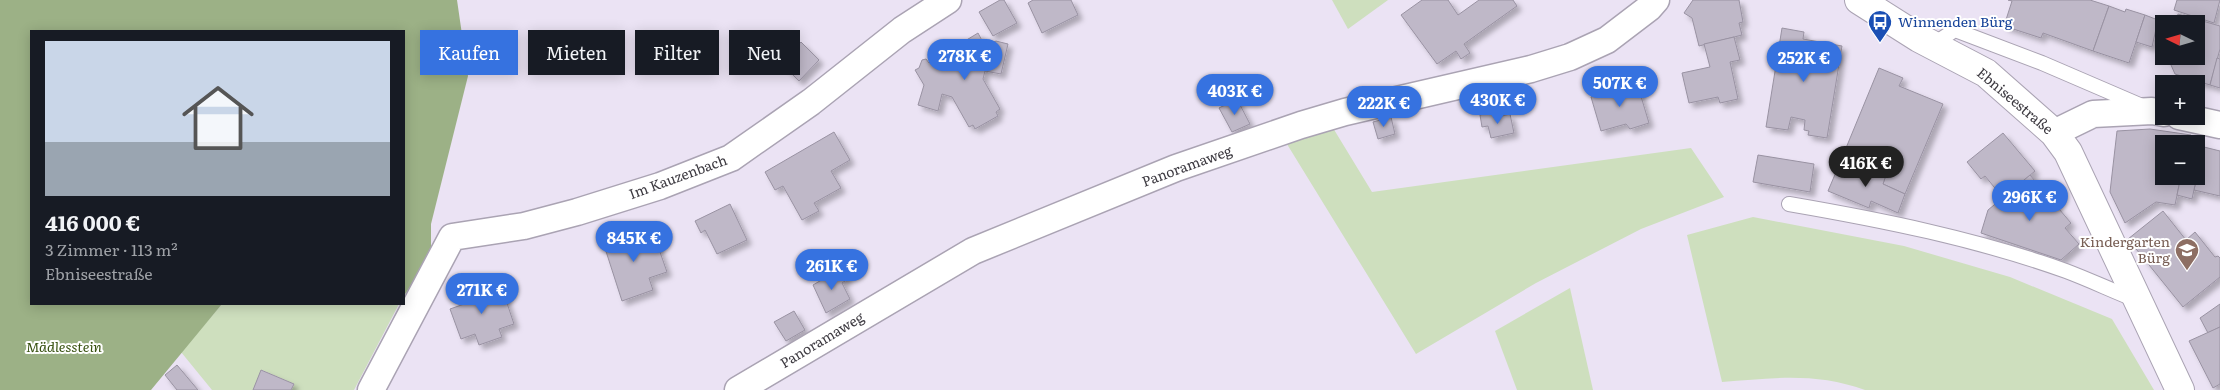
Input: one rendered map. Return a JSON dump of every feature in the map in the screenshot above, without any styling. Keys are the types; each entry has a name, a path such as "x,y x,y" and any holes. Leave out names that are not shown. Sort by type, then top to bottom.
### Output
{"street":[{"name":"Im Kauzenbach","path":"371,390 452,237 524,226 577,212 660,186 731,158 811,102 902,30 948,0"},
{"name":"Panoramaweg","path":"738,390 973,251 1176,168 1301,125 1345,112 1531,69 1570,57 1607,40 1649,8 1656,0"},
{"name":"Ebniseestraße","path":"1859,0 1932,45 1986,73 2054,133 2068,152 2180,390"},
{"path":"2054,133 2093,114 2155,112"},
{"path":"2205,122 2220,125"}],"lane":[{"path":"1932,45 1955,30 2042,63 2155,111"},
{"path":"1789,204 1845,213 1977,244 2065,271 2137,300"}],"green space":[{"name":"Mädlesstein","path":"0,0 457,0 461,30 420,30 420,75 468,76 431,224 431,255 405,294 405,30 30,30 30,305 221,305 151,390 0,390"},
{"path":"1332,0 1388,0 1348,29"},
{"path":"1330,123 1372,192 1691,148 1724,197 1641,229 1536,283 1416,354 1282,136"},
{"path":"1753,217 1904,246 2010,277 2112,319 2154,390 1865,390 1847,384 1794,378 1722,382 1687,235"},
{"path":"1570,288 1593,390 1517,390 1495,331"},
{"path":"221,305 398,305 354,390 291,390 294,384 262,370 253,390 212,390 181,352"}],"building":[{"path":"1000,0 1004,0 1017,23 993,36 979,12"},
{"path":"1033,0 1071,0 1078,15 1042,33 1028,3"},
{"path":"1422,0 1448,0 1458,15 1479,0 1513,0 1517,6 1464,44 1470,53 1461,59 1456,51 1437,64 1401,15"},
{"path":"1693,0 1739,0 1743,22 1739,23 1742,35 1699,46 1692,18 1684,13"},
{"path":"2008,0 2090,0 2109,6 2093,51 2043,33 2041,38 2004,26 2012,1"},
{"path":"2177,0 2220,0 2214,23 2205,20 2205,15 2189,15 2174,10"},
{"path":"2109,6 2125,12 2126,9 2145,15 2129,63 2093,51"},
{"path":"2145,15 2155,19 2155,34 2152,47 2136,42"},
{"path":"2205,22 2220,26 2220,49 2210,85 2205,83 2205,75 2175,74 2171,65 2205,65"},
{"path":"1782,28 1804,32 1803,39 1842,46 1827,138 1808,135 1809,131 1804,130 1805,120 1791,117 1788,130 1766,127"},
{"path":"978,33 985,46 996,41 1008,44 1001,74 985,71 983,79 1000,109 996,112 998,116 975,129 973,125 969,127 952,97 942,94 938,111 918,105 924,85 915,70 919,68 922,60 926,59 929,63 933,60 938,68 965,52 960,44"},
{"path":"1734,37 1740,60 1730,62 1738,99 1720,103 1718,97 1689,103 1682,73 1710,67 1704,44"},
{"path":"800,43 819,60 799,81 793,75 800,75"},
{"path":"2217,58 2220,59 2220,88 2210,85"},
{"path":"1879,68 1903,78 1899,86 1943,104 1905,194 1883,184 1887,172 1867,164 1863,175 1839,165"},
{"path":"1637,83 1649,123 1630,129 1626,124 1601,131 1591,97"},
{"path":"1237,99 1250,124 1232,132 1219,108"},
{"path":"1493,112 1494,118 1510,114 1514,133 1491,138 1488,126 1482,127 1480,115"},
{"path":"1391,117 1395,134 1378,139 1373,122"},
{"path":"2150,129 2191,135 2155,135 2155,185 2179,185 2175,205 2156,202 2125,223 2110,192 2117,131"},
{"path":"834,132 850,160 831,171 841,188 814,203 819,211 802,220 783,186 775,190 765,172"},
{"path":"2003,133 2035,171 2003,198 1985,176 1981,179 1967,162"},
{"path":"2205,147 2220,151 2220,196 2194,190 2195,185 2205,185"},
{"path":"1758,155 1814,164 1810,192 1753,182"},
{"path":"1867,164 1887,172 1883,184 1905,194 1898,213 1871,201 1869,208 1828,191 1839,165 1863,175"},
{"path":"2030,175 2071,223 2065,228 2079,244 2061,260 1981,233 1988,210"},
{"path":"2179,185 2195,185 2192,199 2177,195"},
{"path":"730,204 747,240 717,254 705,230 701,233 695,221"},
{"name":"Kindergarten Bürg","path":"2163,211 2186,240 2195,232 2215,257 2218,256 2220,258 2220,277 2183,307 2128,239"},
{"path":"635,230 637,237 653,232 667,272 649,278 653,290 622,301 603,242"},
{"path":"842,268 848,279 842,283 850,299 826,313 813,285"},
{"path":"484,283 488,296 503,291 514,324 499,329 502,337 479,345 475,334 461,339 450,309 467,303 462,290"},
{"path":"2220,304 2220,327 2208,333 2200,318"},
{"path":"794,311 805,330 786,341 774,322"},
{"path":"2220,327 2220,384 2213,388 2189,341"},
{"path":"177,365 198,390 177,390 165,375"},
{"path":"261,370 294,384 291,390 253,390"}],"place":[{"name":"Winnenden Bürg","path":"1880,43"},
{"name":"Kindergarten Bürg","path":"2187,271"}]}
